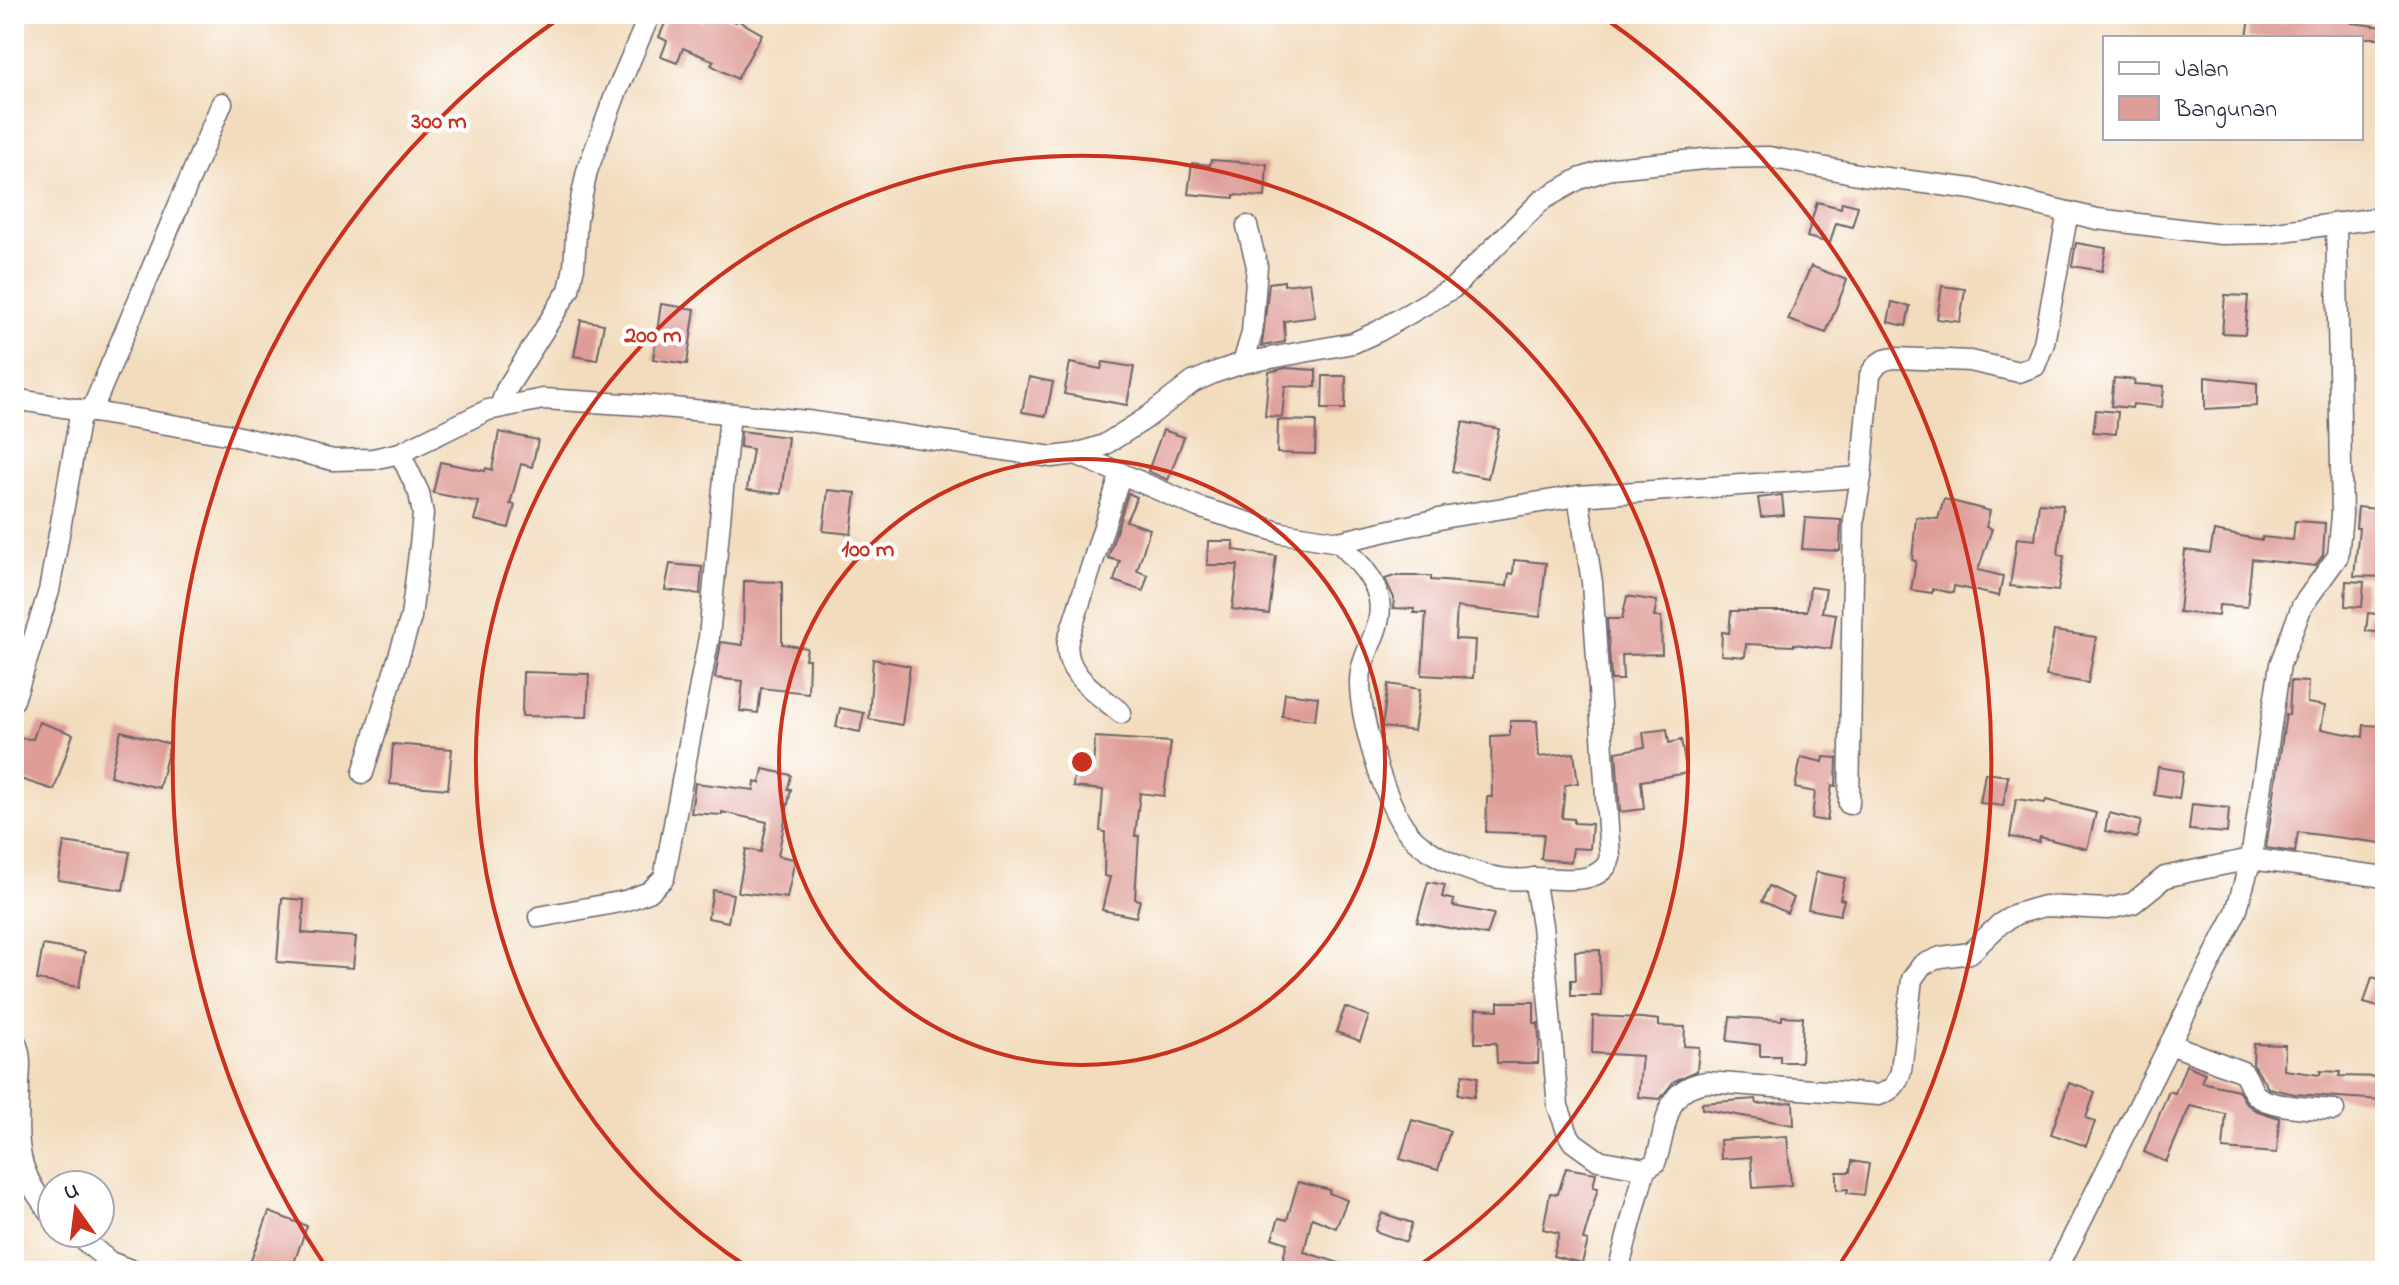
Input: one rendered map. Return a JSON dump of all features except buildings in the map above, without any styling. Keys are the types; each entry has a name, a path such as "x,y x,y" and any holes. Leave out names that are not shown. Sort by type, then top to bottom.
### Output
{"street":[{"path":"500,407 512,379 569,290 577,219 587,171 650,14"},
{"path":"14,700 49,591 86,411 222,103"},
{"path":"14,399 227,434 333,460 373,459 400,453 454,425 500,407 543,399 730,414 911,435 1052,457 1076,454 1104,445 1145,419 1193,382 1243,363 1353,343 1379,331 1453,288 1542,200 1579,179 1613,168 1714,158 1769,157 1863,175 1972,189 2097,219 2221,234 2269,233 2385,217"},
{"path":"1849,804 1854,520 1870,375 1876,364 1896,358 1970,361 2019,372 2035,366 2044,343 2068,212"},
{"path":"2056,1271 2236,912 2251,859 2280,664 2302,606 2338,556 2342,539 2336,223"},
{"path":"1243,363 1252,333 1257,266 1247,226"},
{"path":"539,917 625,901 649,892 664,878 709,637 730,414"},
{"path":"363,773 411,617 420,545 423,514 419,493 400,453"},
{"path":"1076,454 1198,507 1282,533 1339,542 1448,517 1578,496 1861,477"},
{"path":"1121,473 1066,653 1071,669 1121,713"},
{"path":"1339,542 1371,579 1379,595 1381,618 1360,678 1361,707 1392,806 1405,829 1435,855 1479,873 1513,881 1580,879 1596,875 1607,867 1610,858 1592,582 1578,496"},
{"path":"1534,878 1542,925 1558,1106 1568,1134 1573,1142 1598,1160 1645,1169 1655,1163 1674,1097 1695,1083 1879,1095 1890,1091 1898,1082 1901,1071 1912,979 1916,971 1941,957 1970,953 2000,924 2016,914 2044,906 2108,909 2133,903 2165,877 2251,859 2385,877"},
{"path":"14,1039 20,1055 20,1162 36,1191"},
{"path":"2170,1044 2243,1072 2254,1093 2263,1099 2277,1104 2334,1110"},
{"path":"1618,1271 1645,1169"},
{"path":"94,1249 110,1262 133,1271"}]}
